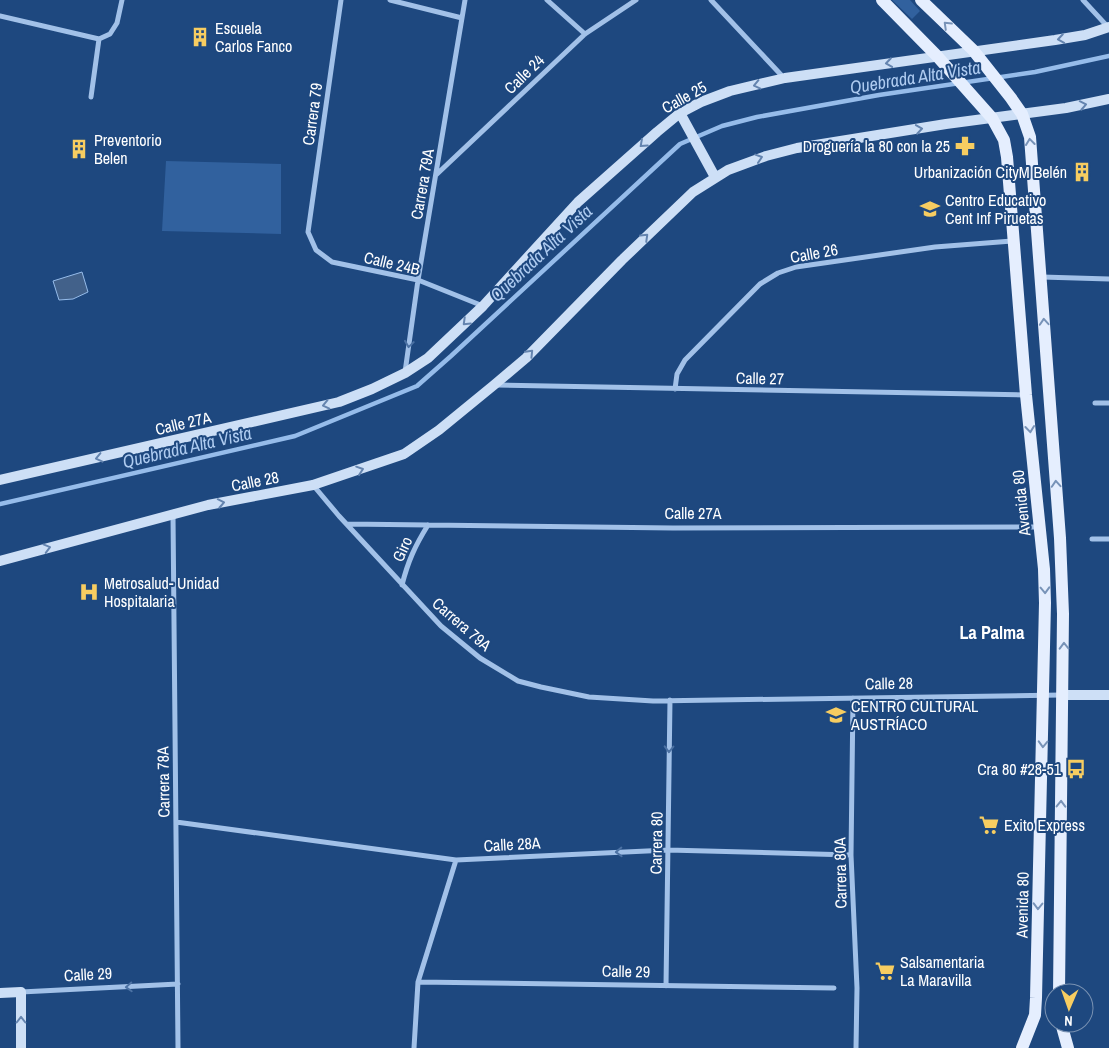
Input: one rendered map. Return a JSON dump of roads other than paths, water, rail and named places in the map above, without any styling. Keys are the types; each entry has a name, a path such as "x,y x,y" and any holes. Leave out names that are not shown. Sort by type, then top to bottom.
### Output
{"main road":[{"name":"Avenida 80","path":"882,0 937,56 992,118 1004,140 1007,157 1045,603 1036,998 1035,1015 1022,1048"},
{"path":"921,0 973,50 1022,114 1030,137 1060,546 1063,614 1064,695 1059,983"},
{"path":"1064,1033 1068,1048"}],"street":[{"path":"0,16 99,39 110,34 117,23 122,0"},
{"name":"Carrera 79","path":"308,232 341,0"},
{"path":"390,0 462,18"},
{"name":"Carrera 79A","path":"405,373 418,280 466,0"},
{"path":"547,0 584,34"},
{"name":"Calle 24","path":"436,175 584,34 636,0"},
{"path":"711,0 785,78"},
{"path":"1083,0 1109,27"},
{"name":"Calle 25","path":"372,389 405,373 428,358 483,306 578,202 680,113 701,102 730,91 785,78 1085,35 1109,27"},
{"path":"90,97 99,39"},
{"path":"494,385 526,358 692,192 714,177 746,162 797,148 1066,108 1109,99"},
{"path":"680,113 714,177"},
{"name":"Calle 24B","path":"308,232 316,250 332,262 418,280 483,306"},
{"name":"Calle 26","path":"674,389 677,374 685,360 760,284 778,273 796,267 935,247 1013,241"},
{"path":"1040,277 1109,279"},
{"name":"Calle 27","path":"494,385 1026,395"},
{"name":"Calle 28","path":"0,561 208,505 313,485 404,454 439,430 494,385"},
{"name":"Calle 27A","path":"0,480 339,402 372,389"},
{"path":"1095,403 1109,403"},
{"name":"Carrera 79A","path":"313,485 440,626 480,658 518,681 589,697 670,700"},
{"name":"Carrera 78A","path":"173,515 178,1048"},
{"name":"Calle 27A","path":"347,524 672,528 1040,527"},
{"name":"Giro","path":"402,585 408,561 428,525"},
{"path":"1092,539 1109,539"},
{"name":"Calle 28","path":"670,700 1109,695"},
{"name":"Carrera 80A","path":"853,698 851,855 857,988 856,1048"},
{"name":"Carrera 80","path":"666,986 670,700"},
{"name":"Calle 28A","path":"176,822 456,860 668,850 851,855"},
{"path":"414,1048 418,982 456,860"},
{"name":"Calle 29","path":"418,982 834,988"},
{"name":"Calle 29","path":"0,993 178,984"},
{"path":"21,992 21,1048"}],"waterway":[{"name":"Quebrada Alta Vista","path":"0,504 295,436 417,386 680,144 722,126 757,117 879,95 1035,72 1109,56"}],"place":[{"name":"Escuela Carlos Fanco","path":"200,37"},
{"name":"Droguería la 80 con la 25","path":"965,146"},
{"name":"Preventorio Belen","path":"79,149"},
{"name":"Urbanización CityM Belén","path":"1082,172"},
{"name":"Centro Educativo Cent Inf Piruetas","path":"930,209"},
{"name":"Metrosalud- Unidad Hospitalaria","path":"89,592"},
{"name":"CENTRO CULTURAL AUSTRÍACO","path":"836,715"},
{"name":"Cra 80 #28-51","path":"1076,769"},
{"name":"Exito Express","path":"989,825"},
{"name":"Salsamentaria La Maravilla","path":"885,971"}],"district":[{"name":"La Palma","path":"992,632"}]}
